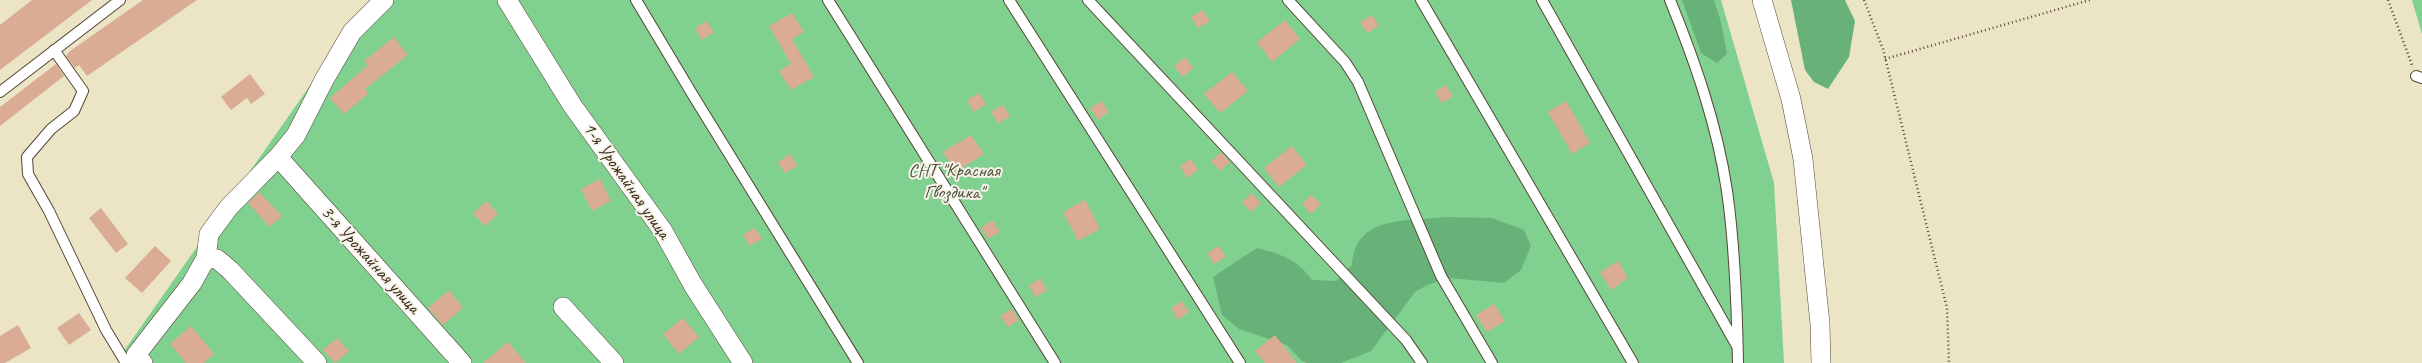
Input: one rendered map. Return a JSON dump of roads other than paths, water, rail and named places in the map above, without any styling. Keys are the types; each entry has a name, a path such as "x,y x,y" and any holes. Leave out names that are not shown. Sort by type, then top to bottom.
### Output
{"street":[{"path":"134,361 192,283 206,258 210,234 229,207 278,158 296,135 324,80 352,32 384,0"},
{"name":"1-я Урожайная улица","path":"507,0 572,105 663,231 693,285 743,363"},
{"path":"1762,0 1791,99 1803,159 1820,324 1821,363"},
{"name":"3-я Урожайная улица","path":"278,158 462,363"},
{"path":"206,258 217,260 230,270 318,363"},
{"path":"563,307 614,363"}],"lane":[{"path":"0,92 120,0"},
{"path":"636,0 858,363"},
{"path":"828,0 1055,363"},
{"path":"1009,0 1240,363"},
{"path":"1088,0 1406,340 1422,363"},
{"path":"1288,0 1345,62 1358,82 1441,276 1492,363"},
{"path":"1421,0 1633,363"},
{"path":"1542,0 1737,346"},
{"path":"1670,0 1696,67 1714,129 1726,183 1738,363"},
{"path":"54,50 83,90 74,111 51,130 28,157 28,174 49,210 106,330 134,361"}],"park label":[{"name":"СНТ \"Красная Гвоздика\"","path":"954,182"}]}
